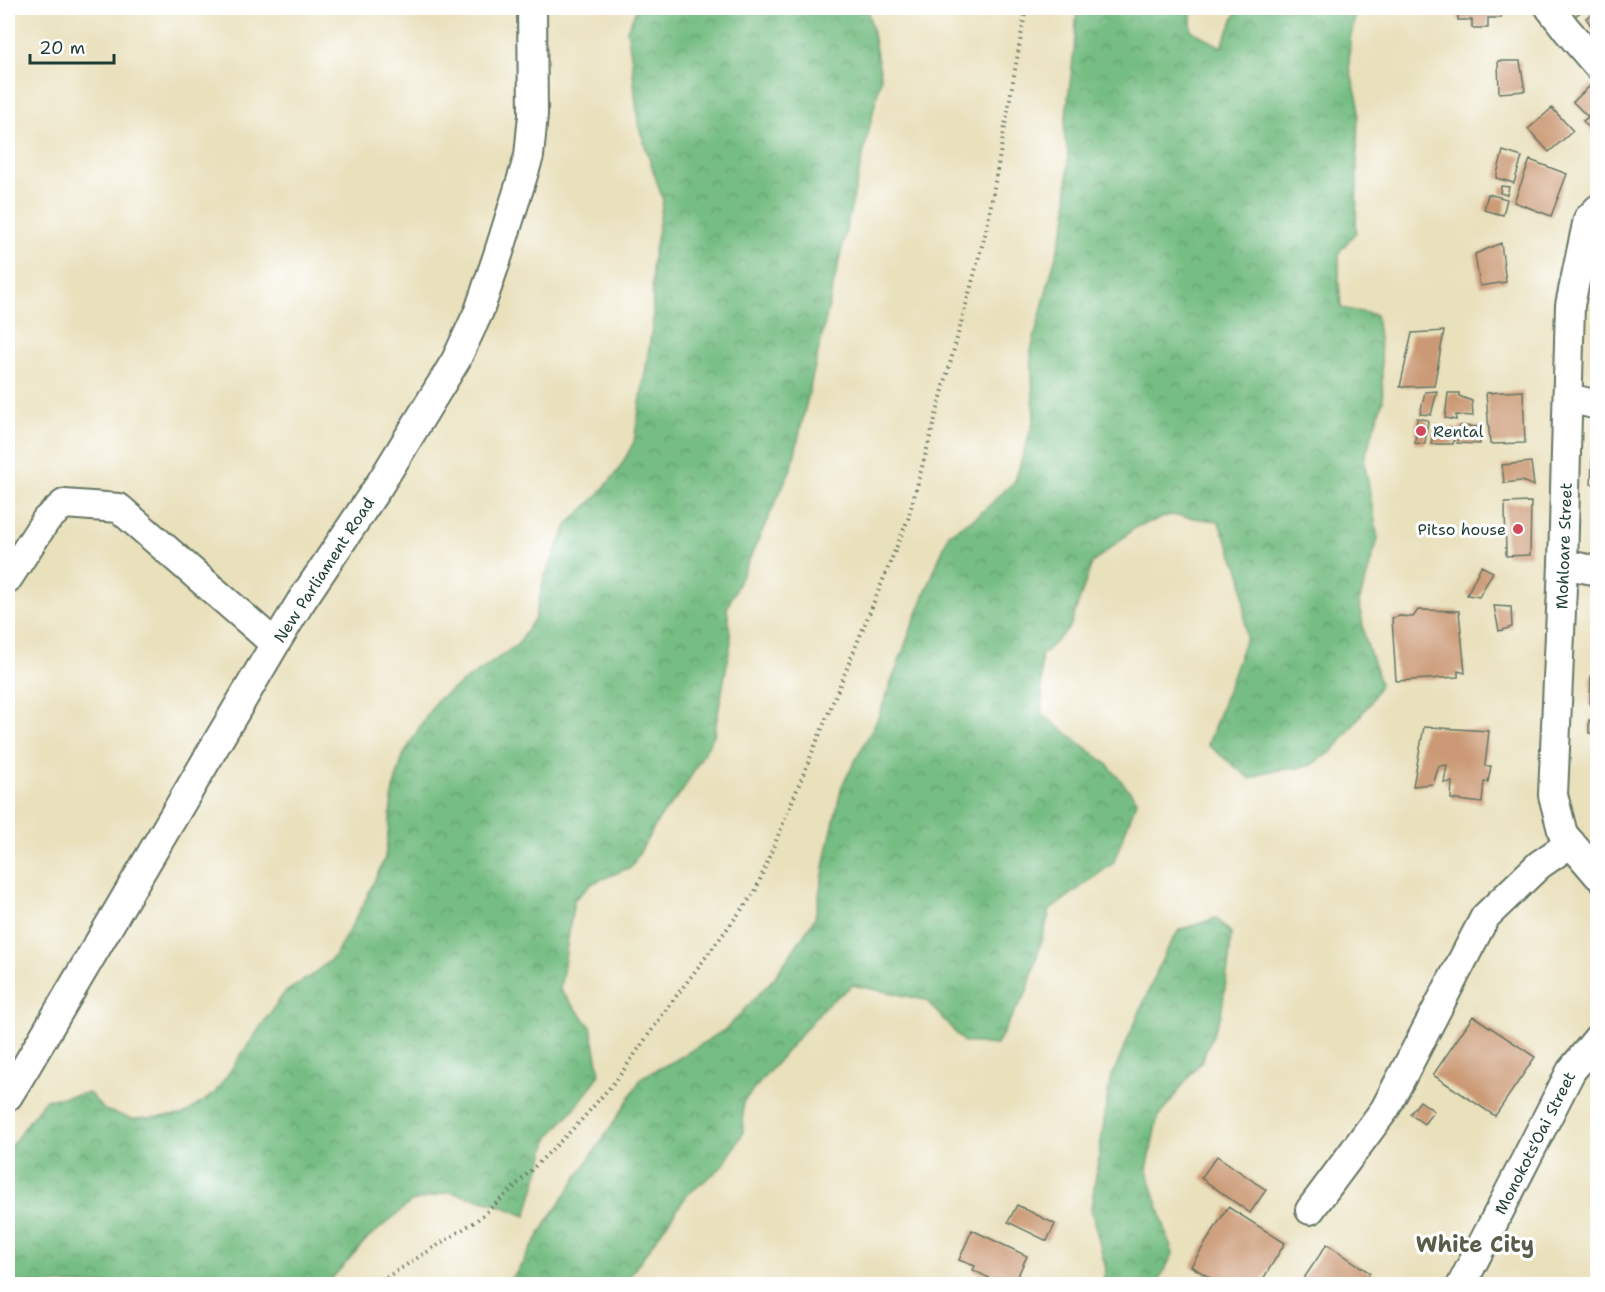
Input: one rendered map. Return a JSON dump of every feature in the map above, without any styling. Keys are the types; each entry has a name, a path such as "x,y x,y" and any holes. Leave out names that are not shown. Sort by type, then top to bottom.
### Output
{"street":[{"name":"New Parliament Road","path":"8,1096 275,644 380,484 456,360 479,311 529,156 533,115 532,8"},
{"path":"1550,8 1598,66"},
{"name":"Mohloare Street","path":"1598,209 1588,219 1570,305 1563,564 1553,795 1563,834 1598,875"},
{"path":"1568,398 1598,405"},
{"path":"8,578 46,520 64,504 119,508 275,644"},
{"path":"1563,564 1598,571"},
{"path":"1310,1210 1385,1108 1485,917 1539,865 1571,843"},
{"name":"Monokots'Oai Street","path":"1462,1284 1571,1071 1598,1038"}],"path":[{"path":"376,1284 476,1221 577,1125 618,1078 754,892 908,519 987,227 1026,8"}],"green space":[{"path":"637,8 868,8 881,77 792,466 727,608 731,642 714,735 683,790 659,819 631,867 593,883 574,900 560,990 591,1027 600,1074 579,1103 549,1137 526,1216 494,1203 449,1192 411,1202 365,1241 327,1284 8,1284 8,1150 45,1100 89,1093 104,1110 133,1119 183,1115 215,1093 284,993 334,957 363,905 385,858 393,790 403,756 419,728 437,700 517,645 535,618 544,578 568,524 597,496 618,471 634,442 653,322 652,264 663,200 638,124 627,30"},
{"path":"1077,8 1191,8 1191,30 1221,47 1237,8 1357,8 1350,40 1349,67 1358,100 1356,232 1339,252 1339,282 1341,308 1376,315 1381,355 1383,400 1364,460 1378,539 1359,602 1365,638 1380,684 1370,703 1333,751 1309,766 1265,772 1251,779 1208,745 1246,638 1242,576 1218,521 1170,515 1136,527 1092,563 1070,627 1041,656 1042,714 1107,764 1137,800 1113,863 1050,910 1027,992 997,1045 964,1042 926,1000 853,985 825,1006 743,1102 743,1133 723,1166 687,1195 624,1284 505,1284 517,1272 642,1077 676,1060 726,1029 775,977 815,918 842,786 878,718 949,534 978,516 1015,481 1034,419 1031,351 1067,217 1068,153 1064,132"},
{"path":"1216,918 1231,933 1221,1015 1202,1060 1157,1119 1147,1170 1173,1254 1157,1284 1102,1284 1106,1269 1091,1209 1110,1081 1164,955 1179,930"}],"building":[{"path":"1458,8 1501,8 1501,18 1488,18 1488,28 1472,28 1472,20 1458,20"},
{"path":"1569,8 1586,8 1575,16"},
{"path":"1598,10 1598,37 1586,18"},
{"path":"1498,61 1520,61 1525,91 1499,93"},
{"path":"1592,84 1598,90 1598,106 1587,116 1573,102"},
{"path":"1552,108 1573,131 1549,152 1528,129"},
{"path":"1598,110 1598,139 1583,121"},
{"path":"1503,151 1522,157 1514,183 1496,178"},
{"path":"1530,160 1567,174 1551,216 1514,202"},
{"path":"1501,186 1509,187 1507,195 1500,193"},
{"path":"1488,194 1507,199 1503,215 1484,210"},
{"path":"1501,243 1506,282 1480,286 1475,254"},
{"path":"1444,331 1434,386 1400,387 1412,333"},
{"path":"1437,391 1431,415 1420,414 1425,392"},
{"path":"1523,391 1525,443 1490,444 1486,393"},
{"path":"1448,393 1459,393 1459,396 1472,401 1473,416 1456,415 1456,420 1445,418"},
{"name":"Rental","path":"1417,418 1428,420 1425,444 1415,443"},
{"path":"1460,426 1481,427 1480,444 1457,443"},
{"path":"1434,428 1455,428 1453,444 1431,444"},
{"path":"1592,460 1598,460 1598,484 1591,484"},
{"path":"1531,462 1534,486 1522,481 1504,483 1502,465"},
{"name":"Pitso house","path":"1531,502 1530,555 1506,556 1505,503"},
{"path":"1481,566 1493,572 1479,597 1467,595"},
{"path":"1494,606 1511,607 1512,627 1499,631"},
{"path":"1418,610 1459,611 1465,673 1458,671 1458,677 1396,681 1392,618 1413,617"},
{"path":"1591,676 1598,676 1598,705 1590,705"},
{"path":"1589,720 1598,720 1598,734 1589,733"},
{"path":"1424,727 1489,731 1485,766 1491,766 1488,782 1484,782 1482,803 1451,799 1452,782 1444,783 1447,765 1439,766 1433,784 1413,786"},
{"path":"1473,1016 1535,1057 1495,1116 1433,1075"},
{"path":"1420,1101 1434,1111 1424,1124 1410,1114"},
{"path":"1217,1156 1266,1190 1250,1213 1201,1178"},
{"path":"1017,1205 1055,1224 1047,1241 1008,1222"},
{"path":"1228,1207 1285,1243 1260,1284 1220,1284 1191,1266"},
{"path":"972,1230 1027,1256 1014,1284 986,1284 989,1278 973,1270 975,1266 959,1260"},
{"path":"1327,1244 1370,1273 1362,1284 1300,1284"}],"place":[{"name":"Rental","path":"1421,431"},
{"name":"Pitso house","path":"1518,529"}],"district":[{"name":"White City","path":"1475,1244"}]}
